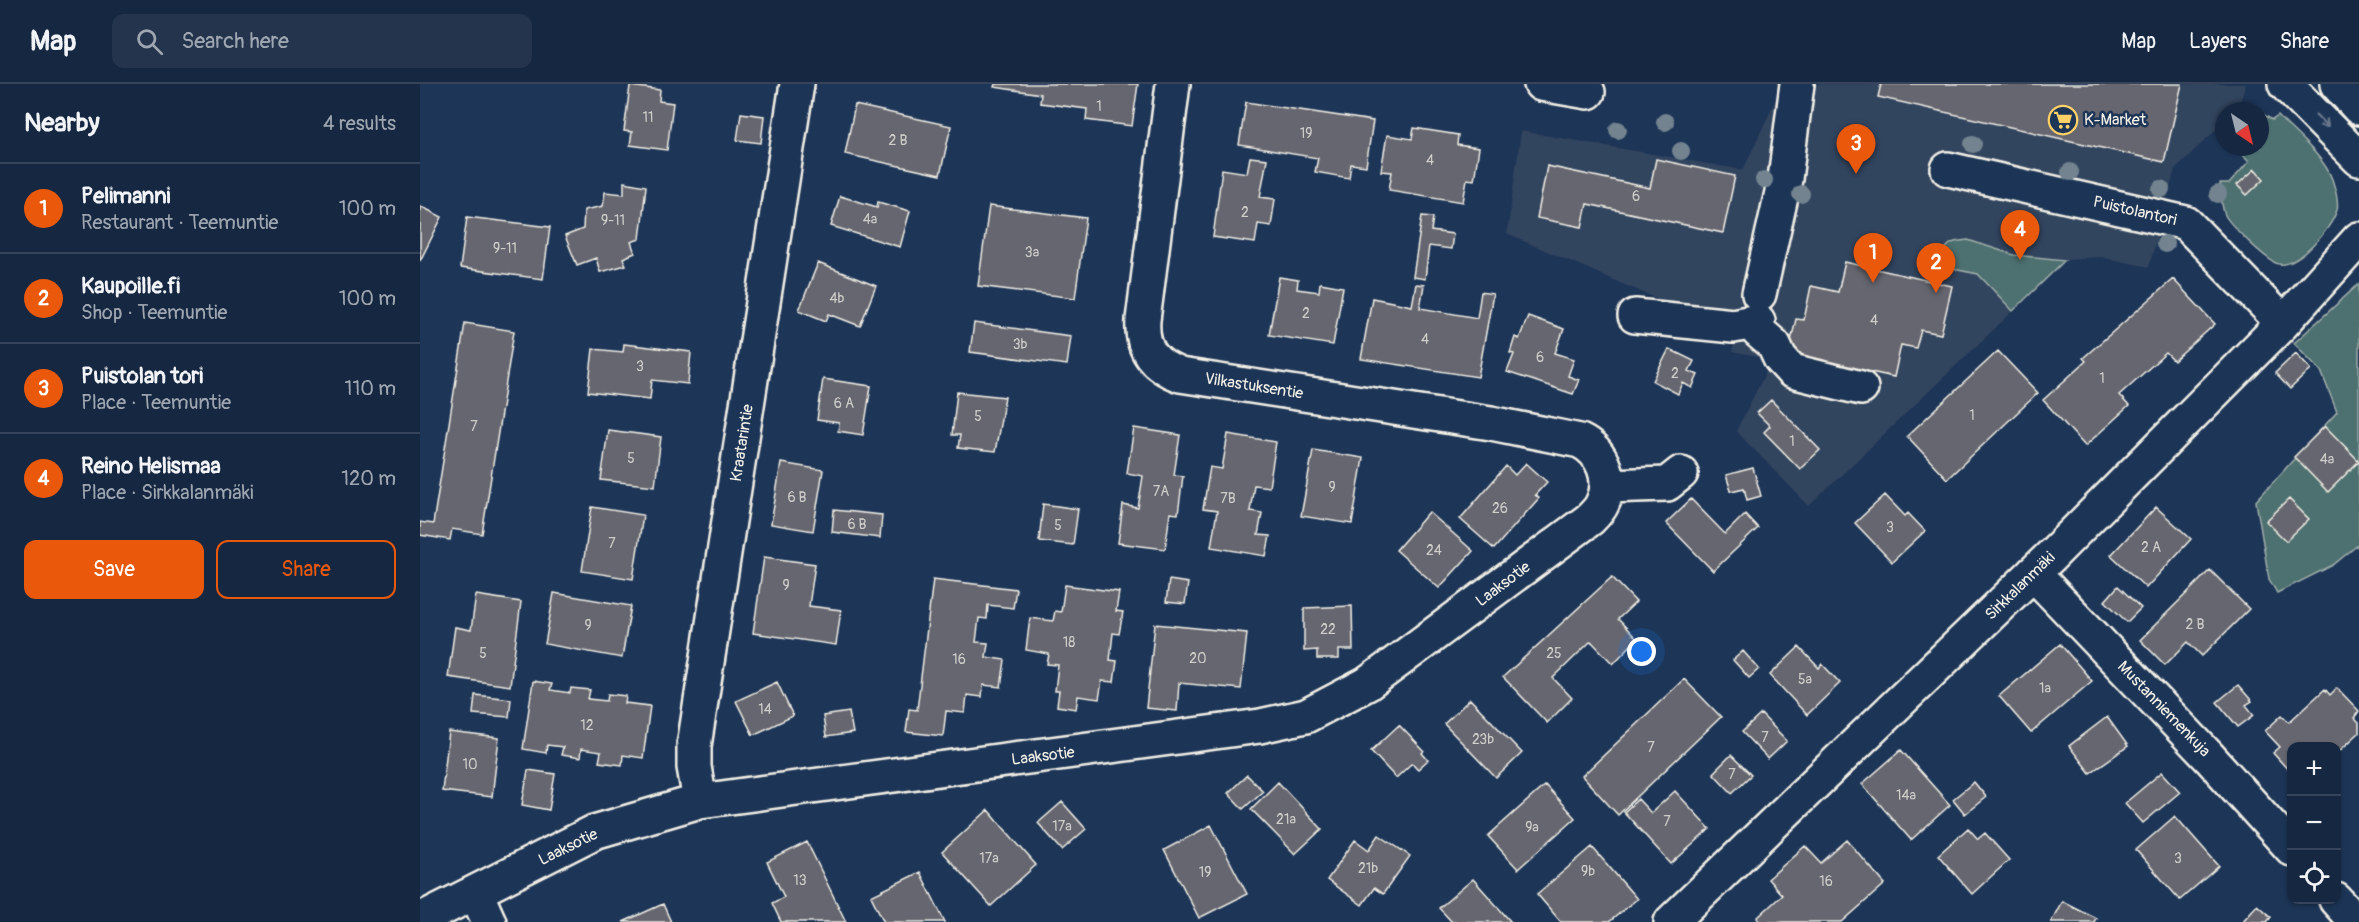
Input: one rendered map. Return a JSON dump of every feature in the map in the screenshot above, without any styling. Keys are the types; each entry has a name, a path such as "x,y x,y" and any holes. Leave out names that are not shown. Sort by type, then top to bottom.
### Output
{"street":[{"name":"Kraatarintie","path":"700,801 694,767 694,746 798,84"},
{"name":"Vilkastuksentie","path":"1173,84 1143,320 1146,347 1156,363 1180,375 1491,423 1580,441 1589,446 1603,463 1607,486"},
{"path":"1541,84 1588,92"},
{"path":"2337,84 2359,108"},
{"path":"1797,85 1785,179 1758,315 1780,358 1792,371 1862,388"},
{"path":"2288,85 2359,159"},
{"name":"Puistolantori","path":"1948,169 2186,223 2283,323"},
{"name":"Sirkkalanmäki","path":"1671,922 2033,573 2283,323 2359,239"},
{"path":"1635,316 1733,326 1758,315"},
{"path":"1607,486 1667,484 1681,473"},
{"name":"Laaksotie","path":"420,920 483,908 594,832 700,801 1260,726 1303,717 1367,684 1590,519 1602,505 1607,486"},
{"name":"Mustanniemenkuja","path":"2033,573 2210,758 2287,843"},
{"path":"2340,904 2356,922"}],"shaded area":[{"path":"1783,84 2246,84 2240,102 2215,102 2215,131 2175,169 2149,267 2101,257 2049,260 2031,258 2000,252 1968,240 1977,274 2013,311 1809,506 1736,431 1772,360 1732,352 1737,332 1710,308 1660,300 1507,234 1521,131 1743,170"}],"green space":[{"path":"2278,116 2316,154 2328,170 2337,199 2337,210 2321,236 2296,260 2279,264 2274,262 2250,243 2225,215 2220,184 2229,184 2249,161 2244,156 2269,156 2269,118 2272,120"},
{"path":"1968,240 2014,255 2065,260 2013,311 1978,274 1948,268 1943,253 1945,249 1953,242"},
{"path":"2359,284 2359,544 2333,565 2277,593 2269,579 2256,501 2337,412 2321,371 2294,343"}],"building":[{"path":"995,84 1138,84 1132,126 1086,120 1087,109 1040,103 1041,94 994,87"},
{"path":"1881,84 2182,84 2164,162 1878,97"},
{"path":"630,86 660,90 659,101 673,103 667,150 630,145 632,132 624,131"},
{"path":"1246,102 1373,121 1366,166 1351,164 1349,178 1315,172 1318,158 1239,145"},
{"path":"855,105 951,126 940,175 845,154"},
{"path":"741,113 764,116 761,143 737,140"},
{"path":"1414,128 1458,135 1457,145 1479,148 1474,180 1467,179 1463,202 1389,190 1392,172 1381,171 1387,135 1412,139"},
{"path":"1250,157 1267,159 1260,197 1275,199 1271,226 1258,224 1255,243 1213,237 1222,169 1247,173"},
{"path":"1656,159 1735,176 1723,233 1587,204 1582,227 1537,218 1547,166 1650,188"},
{"path":"2255,169 2264,179 2247,195 2237,185"},
{"path":"624,182 646,186 640,239 631,242 635,253 623,258 626,265 600,272 596,258 577,265 565,236 583,229 584,210 603,206 605,192 624,194"},
{"path":"840,196 877,207 878,202 910,211 900,247 831,226"},
{"path":"420,206 442,217 420,261"},
{"path":"989,206 1086,218 1075,298 978,286"},
{"path":"1422,216 1433,217 1431,231 1453,234 1451,249 1429,246 1425,279 1413,277"},
{"path":"467,217 550,227 543,279 460,268"},
{"path":"1845,262 1952,286 1941,334 1921,330 1916,348 1901,345 1894,377 1788,354 1796,319 1804,320 1811,286 1838,292"},
{"path":"818,263 876,286 860,326 829,314 826,321 799,310"},
{"path":"1279,277 1298,280 1297,289 1319,292 1320,283 1343,287 1333,345 1269,335"},
{"path":"2173,279 2215,324 2174,361 2166,353 2119,395 2129,406 2085,446 2043,400 2086,361 2083,358"},
{"path":"1416,284 1424,285 1420,308 1477,318 1481,292 1493,294 1478,377 1361,359 1372,298 1412,306"},
{"path":"1528,316 1564,329 1555,353 1574,359 1568,376 1579,380 1573,394 1507,372 1514,354 1510,353 1515,337 1519,339"},
{"path":"465,323 514,331 482,534 452,529 450,540 420,535 420,522 433,524"},
{"path":"974,323 1071,336 1067,365 970,352"},
{"path":"624,344 691,352 688,384 652,380 650,399 588,392 593,349 623,352"},
{"path":"1669,349 1694,361 1689,371 1698,375 1692,388 1683,383 1678,394 1653,381"},
{"path":"1998,351 2038,393 1947,479 1907,436"},
{"path":"2296,353 2311,369 2290,389 2275,373"},
{"path":"823,379 871,386 863,435 838,431 839,423 817,420"},
{"path":"957,392 1005,397 995,452 958,448 960,435 952,435"},
{"path":"1771,400 1820,450 1800,469 1764,432 1770,426 1757,413"},
{"path":"2325,426 2359,461 2328,492 2294,457"},
{"path":"1134,428 1180,435 1174,475 1183,476 1178,514 1170,513 1165,549 1118,543 1123,505 1138,508 1143,476 1127,473"},
{"path":"608,430 661,437 655,486 601,480"},
{"path":"1228,434 1276,442 1269,487 1254,485 1250,511 1262,513 1258,535 1270,536 1266,556 1211,547 1217,511 1203,509 1210,467 1222,469"},
{"path":"1313,450 1363,458 1352,524 1301,516"},
{"path":"781,463 823,470 813,531 771,524"},
{"path":"1526,463 1547,482 1535,495 1539,498 1494,549 1460,519 1506,466 1515,475"},
{"path":"1753,468 1761,496 1747,500 1744,488 1731,491 1726,475"},
{"path":"1885,495 1905,516 1908,513 1925,531 1892,562 1855,523"},
{"path":"1691,499 1725,534 1745,514 1758,528 1713,571 1666,523"},
{"path":"2289,499 2309,519 2286,541 2266,521"},
{"path":"1043,504 1078,509 1073,545 1039,541"},
{"path":"592,507 643,515 633,579 582,571"},
{"path":"2156,507 2191,539 2146,588 2111,555"},
{"path":"834,510 882,515 880,538 832,532"},
{"path":"1429,512 1473,551 1439,588 1396,550"},
{"path":"764,557 815,564 809,606 841,610 836,645 753,633"},
{"path":"2210,570 2249,609 2202,656 2188,642 2165,665 2140,640"},
{"path":"1612,577 1636,602 1618,619 1637,639 1613,664 1591,641 1553,678 1572,698 1547,723 1503,677"},
{"path":"933,579 1016,589 1013,608 988,605 987,619 979,618 976,642 988,643 986,657 1005,660 1001,687 983,685 982,697 967,695 965,713 946,711 943,736 906,732 909,709 917,710"},
{"path":"1169,580 1188,583 1185,604 1166,602"},
{"path":"1065,585 1119,592 1116,611 1123,612 1119,634 1113,633 1110,660 1117,661 1114,682 1102,681 1099,699 1078,696 1076,709 1057,706 1059,691 1055,691 1058,665 1047,664 1049,654 1026,650 1030,618 1053,621 1055,611 1061,612"},
{"path":"2118,586 2141,608 2127,622 2105,601"},
{"path":"554,593 631,606 622,658 545,644"},
{"path":"476,595 521,602 510,686 448,677 455,627 471,630"},
{"path":"1352,606 1353,650 1339,650 1339,659 1317,659 1317,650 1304,651 1304,608"},
{"path":"1155,624 1247,633 1241,689 1179,683 1177,711 1146,708"},
{"path":"2060,644 2092,681 2031,733 1999,696"},
{"path":"1799,647 1819,668 1822,664 1840,683 1807,715 1770,675"},
{"path":"1743,651 1759,669 1749,678 1733,660"},
{"path":"1684,679 1721,717 1618,815 1582,776"},
{"path":"533,681 552,684 550,690 570,693 571,688 590,690 588,699 607,701 608,694 626,696 625,703 650,706 643,758 623,755 622,765 599,762 601,752 581,749 580,758 561,755 563,747 547,745 546,753 523,749"},
{"path":"777,682 793,716 753,735 736,701"},
{"path":"2238,685 2252,701 2246,705 2254,715 2238,727 2217,702"},
{"path":"2337,688 2359,711 2354,718 2359,723 2359,733 2341,749 2341,742 2287,742 2287,769 2273,753 2280,747 2265,731 2282,715 2289,722 2325,689 2330,695"},
{"path":"475,695 511,699 509,717 473,714"},
{"path":"1470,699 1522,753 1496,778 1444,724"},
{"path":"849,712 853,733 826,737 823,716"},
{"path":"1761,714 1787,741 1768,759 1742,732"},
{"path":"2107,717 2128,746 2090,773 2069,746"},
{"path":"1399,725 1424,751 1422,753 1428,760 1418,769 1412,763 1396,778 1371,751"},
{"path":"449,732 499,738 492,797 442,791"},
{"path":"1901,750 1950,805 1911,840 1862,784"},
{"path":"1731,755 1751,775 1732,793 1713,773"},
{"path":"528,770 555,774 549,810 522,805"},
{"path":"2162,772 2180,792 2143,823 2125,803"},
{"path":"1247,775 1263,791 1243,809 1228,793"},
{"path":"1278,782 1322,829 1295,854 1251,809"},
{"path":"1974,782 1986,797 1965,814 1953,799"},
{"path":"1545,785 1575,818 1518,869 1488,836"},
{"path":"1675,791 1710,829 1671,864 1624,812 1638,799 1651,813"},
{"path":"1062,802 1086,829 1062,850 1038,823"},
{"path":"988,810 1036,865 991,906 942,852"},
{"path":"2175,816 2219,866 2180,900 2136,850"},
{"path":"1211,825 1247,894 1199,918 1164,850"},
{"path":"1968,828 1978,839 1985,833 2009,860 1972,894 1938,855"},
{"path":"1379,835 1410,856 1383,894 1374,888 1362,905 1327,880 1355,840 1369,850"},
{"path":"1847,840 1885,884 1842,922 1761,922 1757,918 1782,895 1768,879 1805,846 1821,863"},
{"path":"807,842 846,922 781,922 772,903 784,897 767,862"},
{"path":"1592,847 1637,899 1609,922 1561,922 1537,894"},
{"path":"920,872 945,922 884,922 871,896"},
{"path":"1473,879 1511,922 1452,922 1439,908"},
{"path":"2062,901 2096,918 2094,922 2051,922"},
{"path":"663,904 671,922 623,922"},
{"path":"2257,905 2271,917 2267,922 2242,922"}],"place":[{"name":"K-Market","path":"2063,120"},
{"name":"Puistolan tori","path":"1856,174"},
{"name":"Reino Helismaa","path":"2020,260"},
{"name":"Pelimanni","path":"1873,283"},
{"name":"Kaupoille.fi","path":"1936,293"}]}
